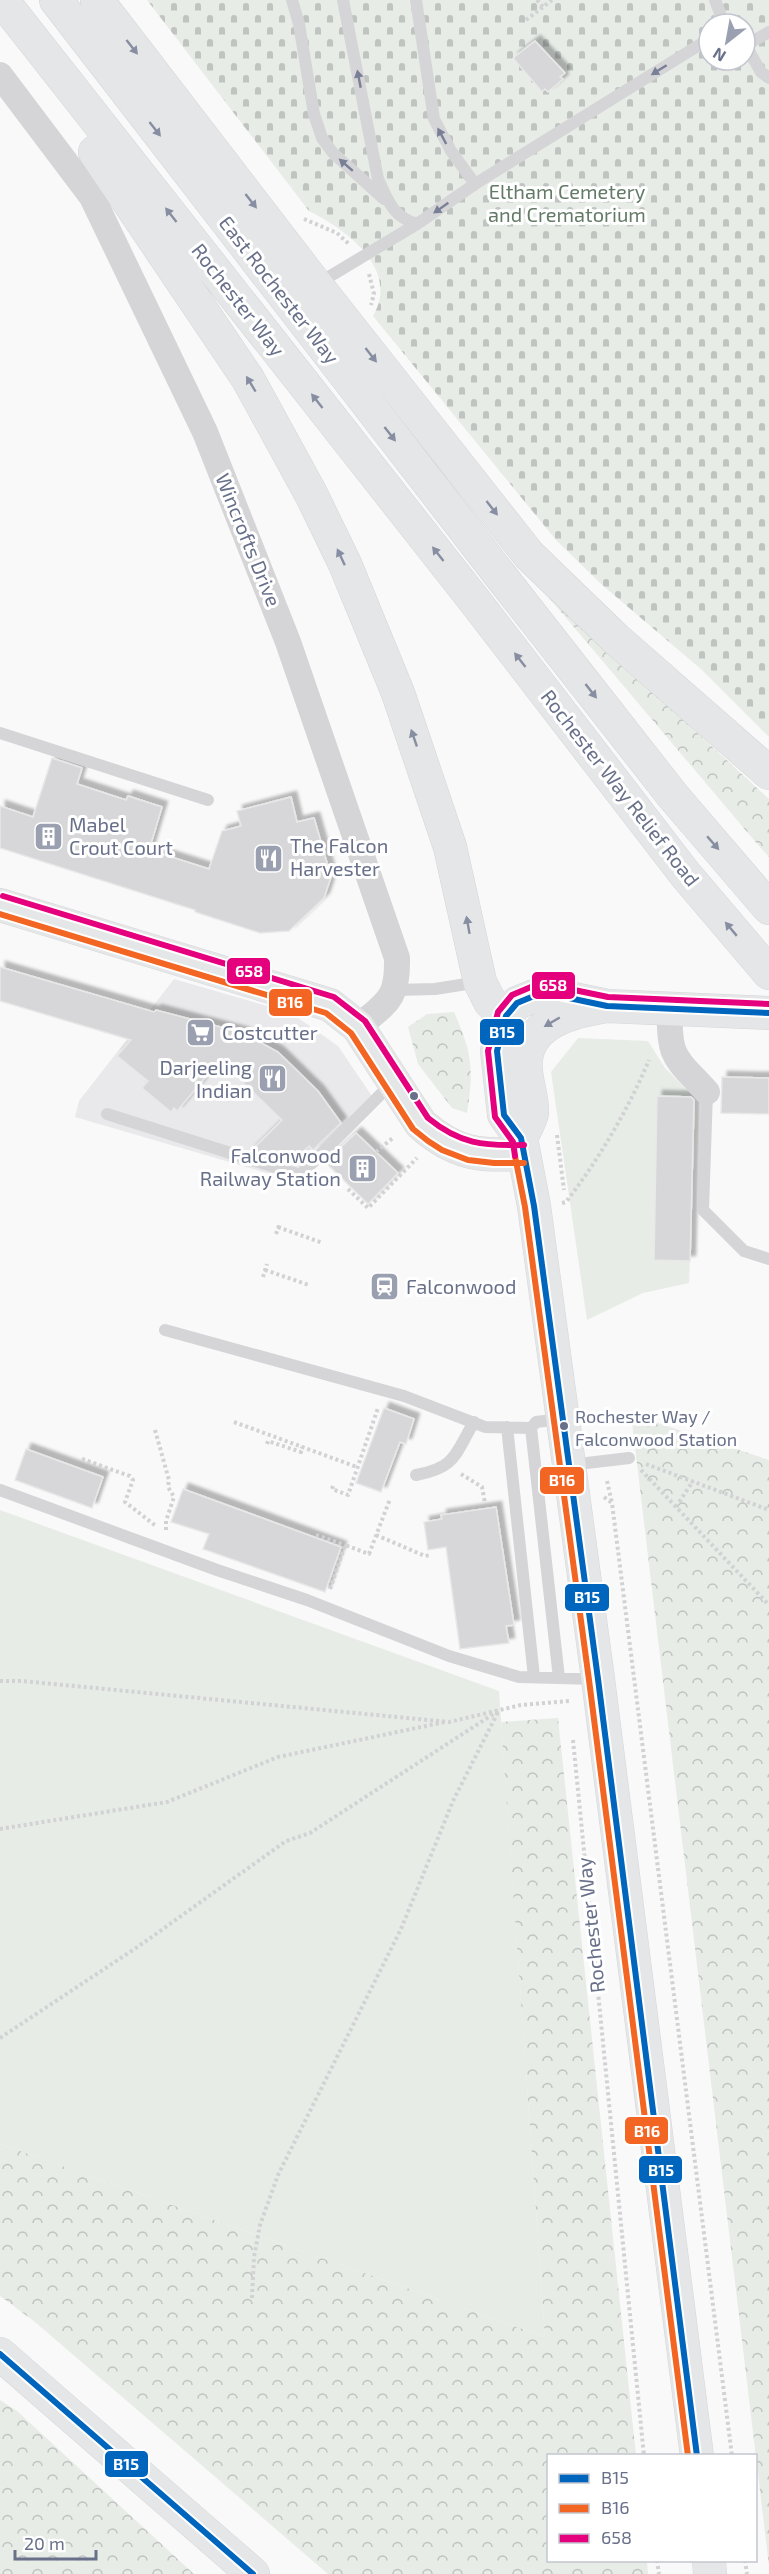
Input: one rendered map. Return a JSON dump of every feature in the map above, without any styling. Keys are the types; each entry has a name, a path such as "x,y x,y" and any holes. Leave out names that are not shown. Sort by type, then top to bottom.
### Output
{"main road":[{"name":"Rochester Way","path":"2,0 474,600"},
{"name":"East Rochester Way","path":"56,0 503,579"},
{"path":"97,0 316,285 529,555 616,639 769,773"},
{"path":"0,13 249,379 311,494 345,564 398,693 450,847 480,982 490,1002 506,1016 517,1003 550,994 607,1006 665,1029 769,1013"},
{"name":"Rochester Way Relief Road","path":"503,579 673,796 769,908"},
{"name":"Rochester Way Relief Road","path":"474,600 686,874 769,973"},
{"path":"0,905 330,1005 358,1028 421,1124 435,1137 484,1156 523,1146 532,1113 526,1058 531,1042 544,1026 560,1017 607,1006"},
{"name":"Rochester Way","path":"506,1016 497,1051 502,1103 504,1115 523,1146 536,1221 569,1466 575,1678 697,2454"},
{"path":"0,2354 253,2574"}],"street":[{"name":"Wincrofts Drive","path":"0,75 93,197 205,432 288,642 397,958 395,990"},
{"path":"358,1028 384,1004 395,990"},
{"path":"665,1029 675,1057 707,1092"}],"lane":[{"path":"292,0 299,24 314,114 322,138 339,159 390,204"},
{"path":"343,0 378,179 400,219 417,224"},
{"path":"416,0 434,119 451,151 474,184"},
{"path":"316,285 417,224 474,184 697,46"},
{"path":"757,65 761,72 769,78"},
{"path":"0,733 208,800"},
{"path":"395,990 435,989 480,982"},
{"path":"107,1114 300,1175 393,1082"},
{"path":"707,1092 703,1210 744,1251 769,1259"},
{"path":"165,1330 381,1389 485,1427 531,1428"},
{"path":"0,1490 324,1607 449,1656 519,1677 575,1678 531,1428 536,1422 561,1409"},
{"path":"416,1475 435,1472 452,1461 474,1422"},
{"path":"507,1427 534,1677"},
{"path":"569,1466 629,1458"}],"path":[{"path":"537,0 543,7"},
{"path":"526,20 552,0"},
{"path":"555,1126 566,1202 588,1174 638,1087 665,1029"},
{"path":"376,1152 397,1134"},
{"path":"348,1189 368,1208 417,1158"},
{"path":"276,1234 279,1225 323,1243"},
{"path":"263,1277 267,1264"},
{"path":"265,1270 309,1285"},
{"path":"333,1486 332,1489 348,1495 380,1404"},
{"path":"234,1422 357,1467"},
{"path":"155,1430 169,1480 168,1487 174,1497 166,1521 166,1533 170,1540 167,1551"},
{"path":"267,1444 268,1441 301,1452 302,1447"},
{"path":"629,1458 769,1510"},
{"path":"629,1458 769,1605"},
{"path":"82,1459 130,1476 133,1480 125,1502 150,1519 164,1534 166,1533"},
{"path":"676,1507 693,1481"},
{"path":"596,1491 612,1503 732,2454"},
{"path":"316,1535 369,1554 390,1499"},
{"path":"376,1535 425,1557 431,1555"},
{"path":"324,1607 345,1545"},
{"path":"570,1713 569,1701 575,1678"},
{"path":"0,1681 22,1681 449,1722"},
{"path":"0,1829 167,1802 278,1757 521,1705 569,1701"},
{"path":"0,2038 129,1952 286,1841 310,1833 499,1710"},
{"path":"252,2298 254,2257 260,2225 278,2175 401,1929 453,1801 499,1710"},
{"name":"Rochester Way","path":"573,1736 644,2454"}],"shaded area":[{"path":"174,979 291,1013 338,1046 378,1105 301,1183 75,1117 79,1101"}],"green space":[{"name":"Eltham Cemetery and Crematorium","path":"147,0 769,0 769,737 702,670 601,584 556,540 373,316 380,299 380,282 375,267 353,240 309,211"},
{"path":"545,593 769,799 769,857 759,846"},
{"path":"454,1012 465,1039 470,1061 467,1113 452,1108 418,1064 408,1027 427,1014"},
{"path":"578,1038 648,1041 665,1068 694,1097 657,1097 654,1259 690,1261 689,1283 643,1293 587,1320 551,1072"},
{"path":"631,1414 769,1460 769,2566"},
{"path":"0,1510 499,1691 545,2337 0,2144"},
{"path":"558,1718 636,2454 547,2454 547,2562 647,2562 648,2574 328,2574 35,2322 0,2296 0,2144 545,2337 501,1722"},
{"path":"0,2400 17,2411 194,2574 0,2574"}],"building":[{"path":"535,41 565,73 560,77 563,79 548,92 545,89 542,92 513,58"},
{"path":"52,758 82,768 77,784 126,800 128,796 162,807 149,850 209,869 222,831 241,826 237,811 291,797 297,822 314,818 331,877 324,898 289,931 260,933 0,848 0,806 33,817"},
{"path":"0,967 154,1012 156,1010 243,1033 278,1052 318,1091 341,1123 313,1150 309,1146 291,1163 251,1151 282,1120 228,1068 223,1073 215,1066 177,1111 174,1108 171,1112 142,1088 148,1081 117,1056 131,1040 0,1001"},
{"path":"722,1077 769,1078 769,1114 721,1113"},
{"path":"657,1096 691,1097 694,1100 690,1261 654,1260"},
{"name":"Falconwood Railway Station","path":"356,1133 398,1173 368,1204 325,1162"},
{"path":"384,1408 414,1419 406,1444 400,1442 381,1492 356,1483"},
{"path":"26,1449 103,1477 92,1508 15,1480"},
{"path":"183,1489 341,1547 325,1592 203,1549 209,1534 171,1522"},
{"path":"496,1507 514,1625 506,1626 509,1643 460,1649 446,1547 428,1550 424,1522 442,1519 441,1515"}],"transit line":[{"name":"658","path":"3,896 334,997 365,1021 428,1118 451,1133 473,1142 524,1145"},
{"name":"B16","path":"0,914 326,1013 351,1033 413,1129 428,1141 442,1150 468,1160 524,1163"},
{"name":"658","path":"515,1156 513,1142 495,1117 488,1051 498,1012 512,995 531,987 550,985 608,997 769,1004"},
{"name":"B15","path":"697,2454 598,1679 534,1206 521,1138 504,1115 497,1051 506,1016 517,1003 534,996 550,994 607,1006 769,1013"},
{"name":"B16","path":"515,1156 525,1207 589,1680 688,2454"},
{"name":"B15","path":"0,2354 253,2574"}],"place":[{"name":"Mabel Crout Court","path":"48,836"},
{"name":"The Falcon Harvester","path":"269,858"},
{"name":"Costcutter","path":"201,1033"},
{"name":"Darjeeling Indian","path":"273,1079"},
{"name":"Falconwood Railway Station","path":"362,1168"},
{"name":"Falconwood","path":"385,1287"},
{"name":"Rochester Way / Falconwood Station","path":"564,1426"}]}
